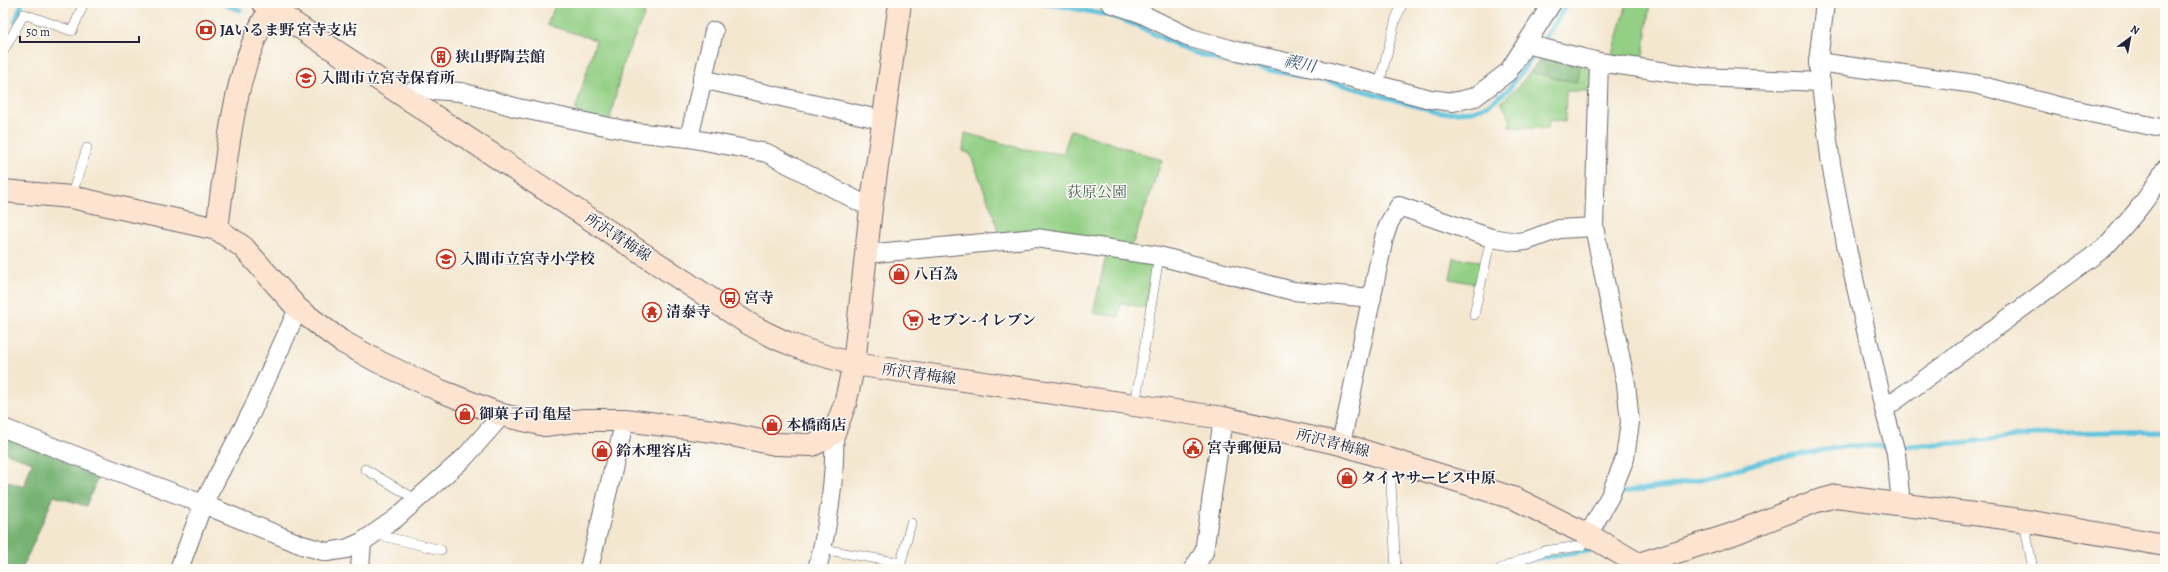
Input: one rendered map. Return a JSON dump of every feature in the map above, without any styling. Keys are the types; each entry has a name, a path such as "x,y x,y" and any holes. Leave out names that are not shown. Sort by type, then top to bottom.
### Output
{"street":[{"path":"817,569 822,549 835,455 834,433 845,404 854,364 870,208 900,3"},
{"path":"1110,3 1140,13 1191,38 1237,52 1438,100 1453,102 1474,97 1508,72 1552,3"},
{"path":"1826,3 1818,62 1831,164 1846,244 1884,409 1896,453 1901,505"},
{"path":"217,229 231,131 242,78 250,50 269,5"},
{"name":"所沢青梅線","path":"269,5 402,95 746,322 775,339 809,352 854,364 1223,418 1341,444 1393,458 1516,499 1595,538 1642,567"},
{"path":"689,138 714,31"},
{"path":"1526,44 1599,62 1701,77 1821,82"},
{"path":"1595,538 1625,458 1630,422 1626,384 1594,227 1599,62"},
{"path":"1818,62 1975,84 2054,105 2165,129"},
{"path":"702,79 883,120"},
{"path":"402,95 419,89 461,92 518,108 634,132 689,138 767,153 870,208"},
{"path":"1884,409 2104,248 2129,222 2154,188 2165,169"},
{"path":"3,191 71,197 217,229 244,247 298,309 342,341 379,362 441,391 502,416 545,425 584,420 625,420 713,431 775,444 812,445 834,433"},
{"path":"1341,444 1384,238 1389,223 1399,206 1491,238 1516,242 1526,241 1559,229 1594,227"},
{"path":"865,254 1036,238 1159,256 1293,291 1372,298"},
{"path":"179,569 203,504 252,410 298,309"},
{"path":"3,428 203,504 302,545 327,552 346,549 368,538 395,519 465,457 502,416"},
{"path":"1193,569 1204,552 1223,418"},
{"path":"589,569 625,420"},
{"path":"1642,567 1814,502 1836,496 2020,520 2165,545"},
{"path":"360,569 368,538"}],"lane":[{"path":"3,52 24,14 72,31 84,3"},
{"path":"1379,85 1396,18 1403,3"},
{"path":"71,197 87,148"},
{"path":"1474,315 1491,238"},
{"path":"1134,406 1159,256"},
{"path":"1393,458 1391,485 1396,569"},
{"path":"365,469 417,500"},
{"path":"2020,520 2026,533 2033,569"},
{"path":"822,549 901,563 911,523"},
{"path":"368,538 440,550"},
{"path":"1500,569 1543,551 1581,546 1595,538"}],"green space":[{"path":"556,3 645,3 644,16 623,63 609,124 575,111 596,40 547,25"},
{"path":"1627,3 1650,3 1642,62 1612,57"},
{"path":"1543,54 1580,65 1576,83 1530,72"},
{"path":"1580,65 1589,67 1594,72 1593,91 1566,91 1565,122 1549,120 1548,129 1509,127 1511,121 1501,102 1517,88 1530,72 1576,83"},
{"name":"荻原公園","path":"1071,130 1162,160 1133,243 1127,247 999,235 993,213 970,154 963,151 965,133 1023,149 1063,154"},
{"path":"1106,255 1152,262 1146,308 1121,303 1118,317 1093,313"},
{"path":"1454,258 1481,261 1477,284 1450,279"},
{"path":"3,436 101,470 86,506 54,496 22,569 3,569 3,480 24,487 32,462 3,452"}],"waterway":[{"path":"15,22 22,3"},
{"name":"禊川","path":"221,3 240,10"},
{"name":"禊川","path":"1045,3 1108,15 1136,25 1189,51 1223,61 1341,84 1440,113 1473,111 1488,105 1508,90 1534,55"},
{"name":"禊川","path":"1543,41 1568,3"},
{"path":"1904,446 1957,443 2055,433 2165,431"},
{"path":"1619,496 1621,492 1668,486 1713,476 1767,460 1847,446 1886,446"},
{"path":"1599,535 1614,507"},
{"path":"1513,569 1533,559 1589,551 1593,544"}],"place":[{"name":"JAいるま野 宮寺支店","path":"206,30"},
{"name":"狭山野陶芸館","path":"441,57"},
{"name":"入間市立宮寺保育所","path":"306,78"},
{"name":"入間市立宮寺小学校","path":"446,259"},
{"name":"八百為","path":"899,274"},
{"name":"宮寺","path":"730,298"},
{"name":"清泰寺","path":"652,312"},
{"name":"セブン-イレブン","path":"913,320"},
{"name":"御菓子司 亀屋","path":"465,414"},
{"name":"本橋商店","path":"772,425"},
{"name":"宮寺郵便局","path":"1193,448"},
{"name":"鈴木理容店","path":"602,451"},
{"name":"タイヤサービス中原","path":"1347,478"}]}
